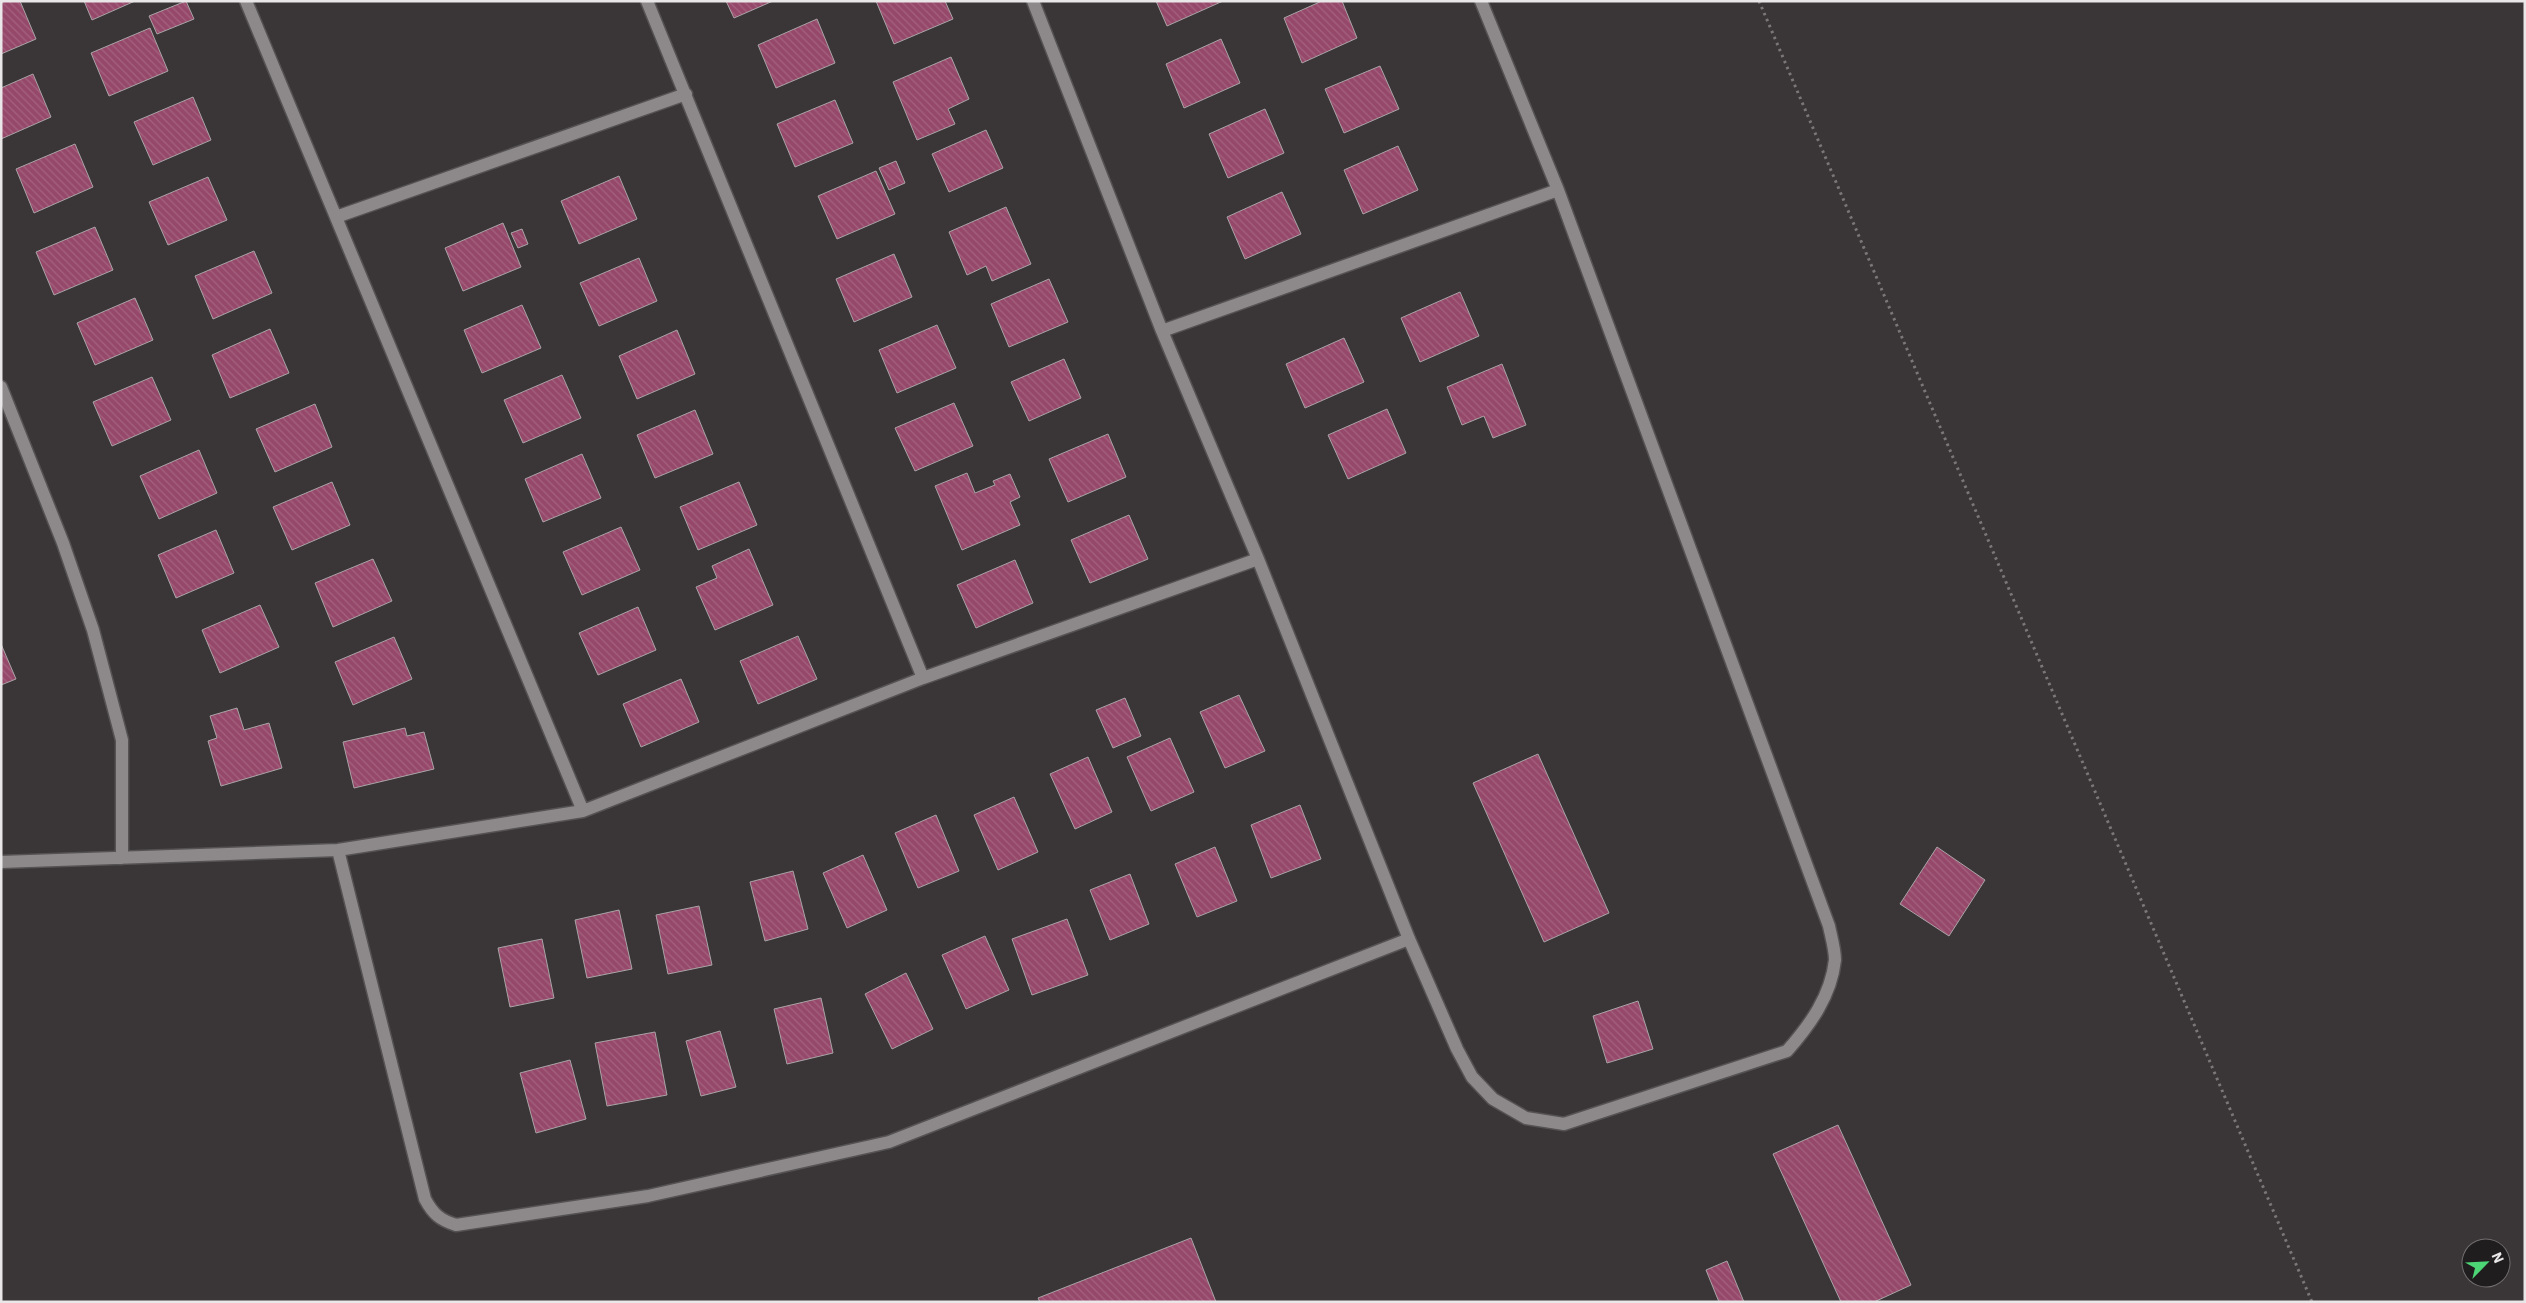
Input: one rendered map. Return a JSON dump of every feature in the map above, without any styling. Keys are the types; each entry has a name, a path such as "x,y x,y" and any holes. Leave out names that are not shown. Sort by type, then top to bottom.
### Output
{"street":[{"path":"246,1 583,811"},
{"path":"647,1 923,678"},
{"path":"1033,1 1162,331 1258,559 1409,938 1457,1049 1472,1077 1492,1099 1526,1118 1564,1124 1787,1051 1809,1027 1826,996 1835,959 1829,926 1558,190 1481,1"},
{"path":"336,217 686,94"},
{"path":"1162,331 1558,190"},
{"path":"1,387 66,552 93,630 122,740 122,858"},
{"path":"1,862 338,850 583,811 923,678 1258,559"},
{"path":"338,850 425,1199 431,1211 442,1221 456,1225 648,1196 890,1142 1409,938"}],"path":[{"path":"1759,1 2312,1302"}],"building":[{"path":"5,1 20,1 36,39 1,54 1,3"},
{"path":"84,1 135,1 92,20"},
{"path":"186,1 194,19 157,34 149,16"},
{"path":"726,1 773,1 734,18"},
{"path":"876,1 945,1 953,19 894,44"},
{"path":"1156,1 1223,1 1167,26"},
{"path":"1322,1 1342,1 1357,38 1302,63 1284,18"},
{"path":"817,19 835,63 776,88 758,45"},
{"path":"150,28 168,71 109,96 91,53"},
{"path":"1221,39 1240,83 1184,108 1166,64"},
{"path":"951,57 969,99 948,109 955,124 917,140 893,82"},
{"path":"1380,66 1399,109 1344,133 1325,89"},
{"path":"33,74 51,117 1,139 1,88"},
{"path":"193,97 211,140 153,165 134,122"},
{"path":"835,100 853,143 795,167 777,124"},
{"path":"1265,109 1284,153 1228,178 1209,134"},
{"path":"986,130 1003,168 949,192 932,154"},
{"path":"75,144 93,187 34,213 16,169"},
{"path":"1398,146 1418,190 1363,214 1344,170"},
{"path":"896,161 905,183 889,190 879,168"},
{"path":"876,171 895,214 837,239 818,196"},
{"path":"619,176 637,219 579,244 561,201"},
{"path":"208,177 227,220 168,245 149,202"},
{"path":"1282,192 1301,234 1245,259 1227,217"},
{"path":"1006,207 1031,264 992,281 986,266 967,275 949,232"},
{"path":"503,223 521,267 463,291 445,248"},
{"path":"95,227 113,270 54,295 36,252"},
{"path":"522,229 528,244 518,248 511,233"},
{"path":"254,251 272,293 213,319 195,276"},
{"path":"894,254 912,297 854,322 836,279"},
{"path":"639,258 657,301 599,326 580,283"},
{"path":"1049,279 1068,322 1009,347 991,304"},
{"path":"1460,292 1479,336 1420,362 1401,318"},
{"path":"135,298 153,340 95,365 77,323"},
{"path":"522,305 541,348 482,373 464,330"},
{"path":"937,325 956,368 897,393 879,350"},
{"path":"270,329 289,373 230,398 212,355"},
{"path":"677,330 695,374 637,399 619,356"},
{"path":"1344,338 1364,382 1305,408 1286,364"},
{"path":"1064,359 1081,398 1029,421 1011,382"},
{"path":"1502,364 1526,425 1493,438 1484,416 1462,425 1447,387"},
{"path":"562,375 581,418 523,443 504,400"},
{"path":"152,377 171,420 112,446 93,402"},
{"path":"954,403 973,446 915,471 895,428"},
{"path":"315,404 332,447 275,472 256,429"},
{"path":"1387,409 1406,453 1348,479 1328,435"},
{"path":"695,410 713,454 655,478 637,435"},
{"path":"1108,434 1126,477 1068,502 1049,459"},
{"path":"199,450 217,493 159,519 140,476"},
{"path":"582,454 601,498 543,522 525,479"},
{"path":"967,473 975,493 995,485 993,481 1010,474 1020,497 1010,502 1020,525 962,550 935,486"},
{"path":"332,482 350,525 292,550 273,507"},
{"path":"739,482 757,525 698,550 680,507"},
{"path":"1129,515 1148,559 1090,583 1071,540"},
{"path":"621,527 640,570 582,595 563,552"},
{"path":"216,530 234,573 176,598 158,555"},
{"path":"749,549 773,605 715,630 696,587 717,578 712,566"},
{"path":"373,559 392,601 333,627 315,583"},
{"path":"1015,560 1033,603 976,628 957,585"},
{"path":"260,605 279,647 220,673 202,630"},
{"path":"638,607 656,650 598,675 579,633"},
{"path":"798,636 817,679 758,704 740,661"},
{"path":"394,637 412,679 353,705 335,662"},
{"path":"1,644 16,679 1,685"},
{"path":"681,679 699,722 641,747 623,704"},
{"path":"1239,695 1265,751 1225,768 1200,712"},
{"path":"1125,698 1141,736 1113,748 1096,710"},
{"path":"237,708 244,730 269,723 282,768 221,786 208,741 217,738 210,716"},
{"path":"405,728 407,736 424,732 434,769 354,788 343,742"},
{"path":"1170,738 1194,792 1151,811 1127,757"},
{"path":"1538,754 1609,913 1544,942 1473,783"},
{"path":"1088,757 1112,812 1075,829 1050,774"},
{"path":"1014,797 1038,852 998,870 974,815"},
{"path":"1300,805 1321,859 1271,878 1251,825"},
{"path":"936,815 959,871 918,888 895,833"},
{"path":"1215,847 1237,901 1197,917 1175,864"},
{"path":"1937,847 1985,880 1949,936 1900,904"},
{"path":"863,855 887,910 847,928 823,873"},
{"path":"793,871 808,929 765,941 750,882"},
{"path":"1130,874 1149,924 1110,940 1090,890"},
{"path":"699,906 712,965 668,974 656,915"},
{"path":"619,910 632,969 587,978 575,920"},
{"path":"1067,919 1088,975 1032,995 1012,939"},
{"path":"985,936 1009,990 966,1009 942,955"},
{"path":"542,939 554,998 510,1007 498,948"},
{"path":"906,973 933,1029 892,1049 865,994"},
{"path":"821,998 833,1053 787,1064 774,1009"},
{"path":"1638,1001 1653,1049 1607,1063 1593,1016"},
{"path":"720,1031 736,1087 701,1096 686,1041"},
{"path":"655,1032 667,1095 607,1106 595,1043"},
{"path":"570,1060 586,1119 536,1133 520,1073"},
{"path":"1838,1125 1911,1285 1874,1302 1841,1302 1773,1154"},
{"path":"1191,1238 1216,1302 1040,1302 1038,1298"},
{"path":"1727,1261 1744,1302 1719,1302 1706,1270"}]}
